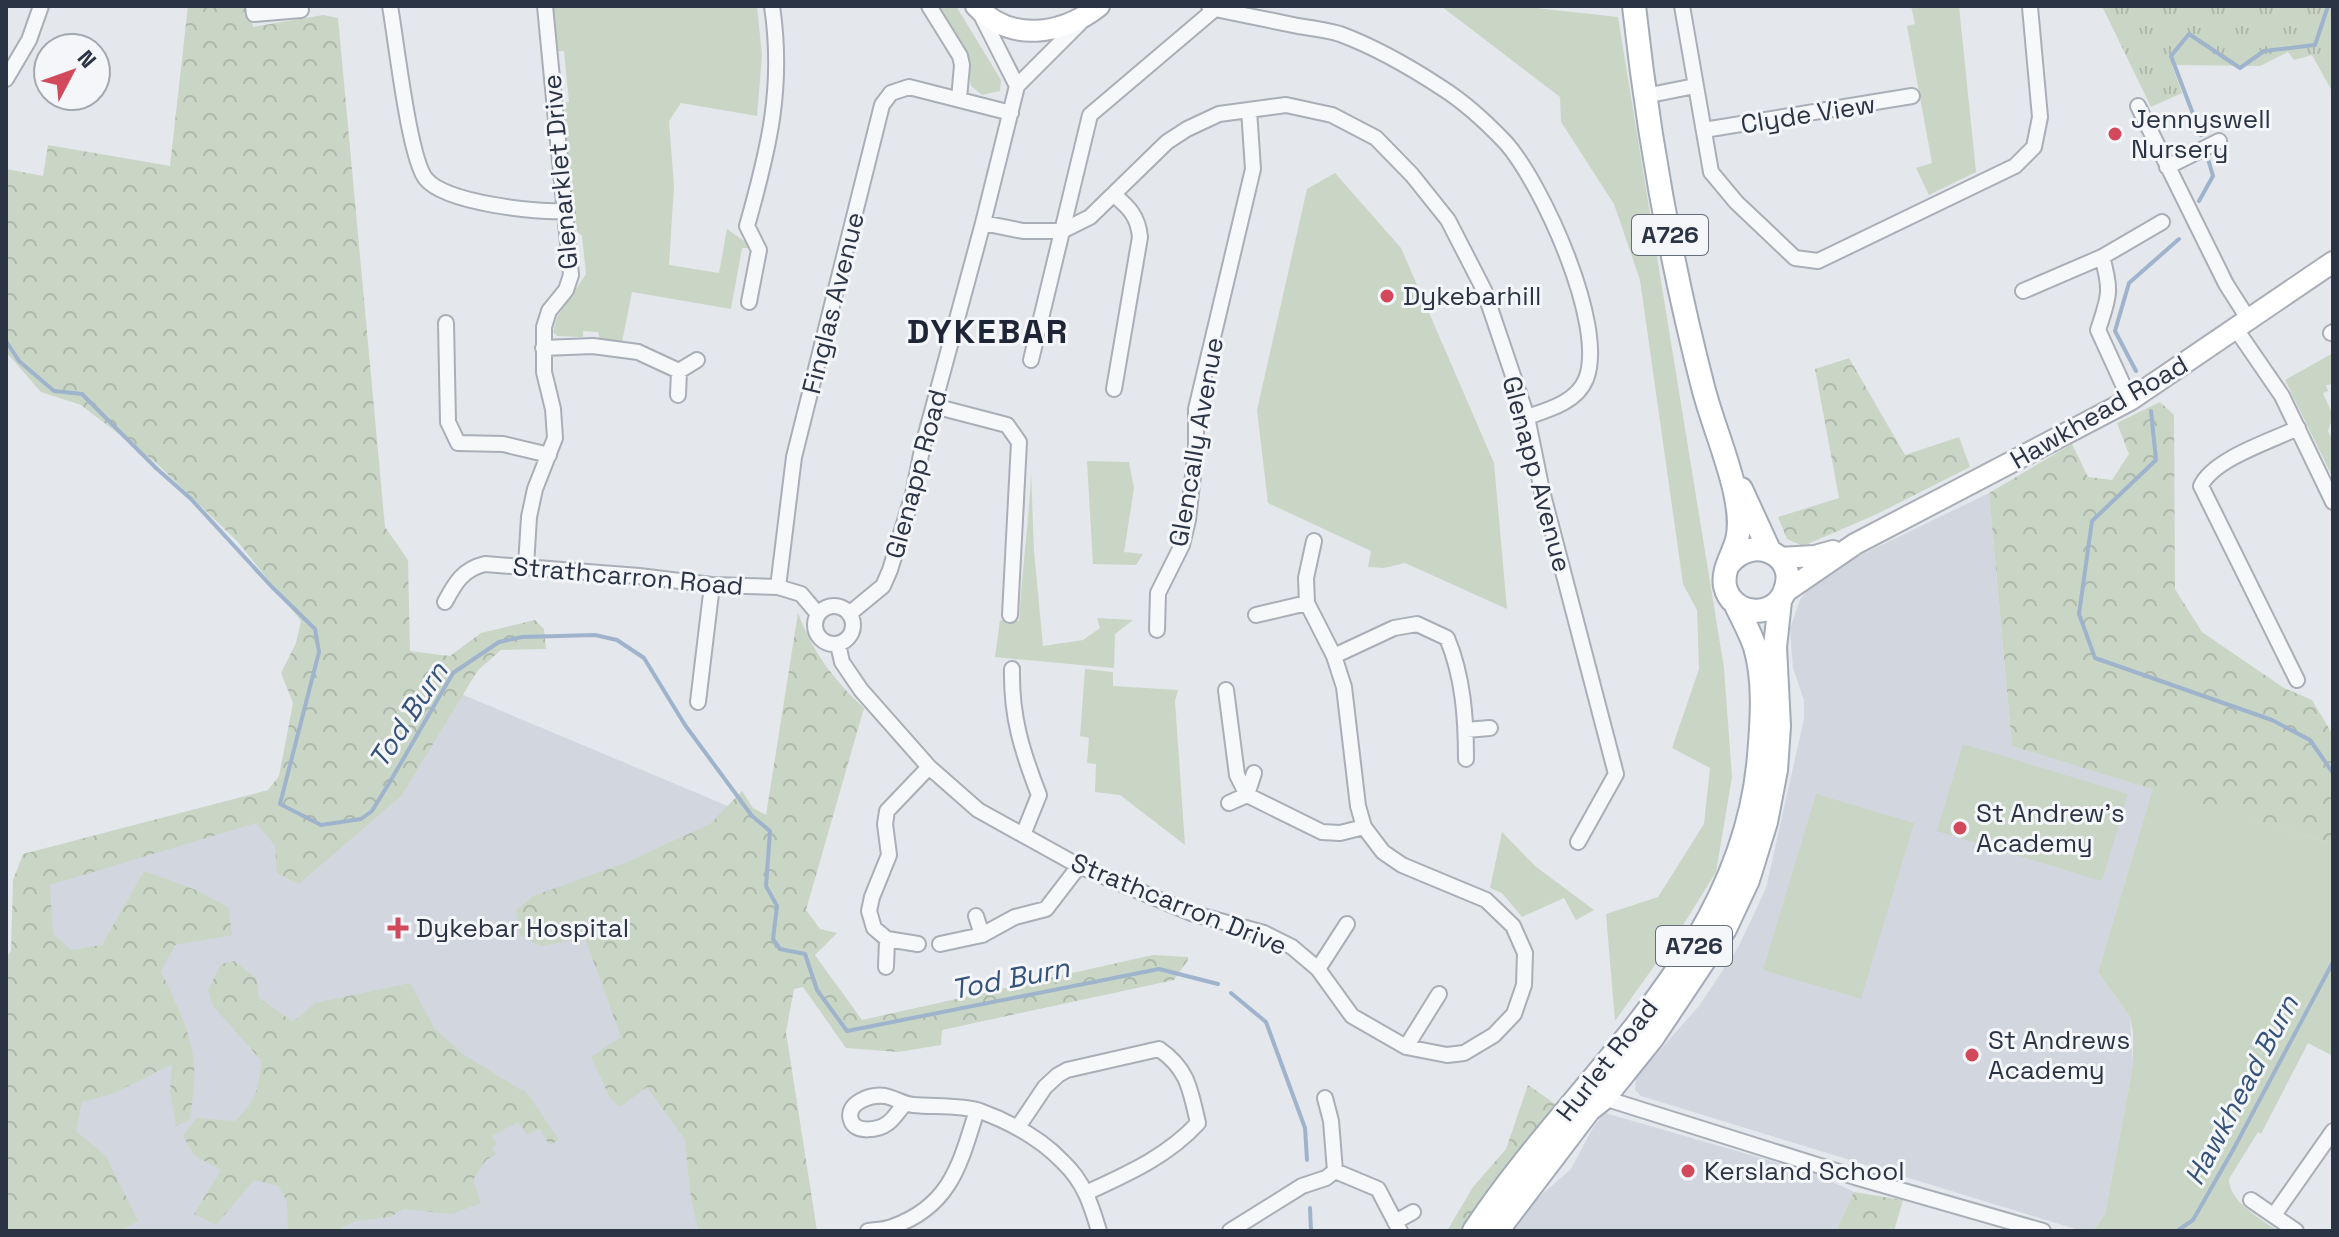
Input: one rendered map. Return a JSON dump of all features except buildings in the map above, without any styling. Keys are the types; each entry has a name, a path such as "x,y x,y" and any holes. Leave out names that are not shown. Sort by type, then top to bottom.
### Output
{"main road":[{"name":"A726","path":"1634,6 1645,96 1670,233 1698,364 1739,516 1737,539 1728,565"},
{"name":"A726","path":"1726,459 1774,555"},
{"path":"1755,548 1774,555 1786,572 1782,596 1763,610 1753,611 1735,603 1725,586 1728,565 1744,551 1755,548"},
{"name":"Hurlet Road","path":"1497,1231 1589,1110 1604,1098 1653,1037 1706,961 1748,880 1766,822 1776,770 1779,726 1775,647 1782,596"},
{"name":"Hurlet Road","path":"1474,1231 1530,1154 1622,1045 1690,953 1726,886 1753,802 1761,720 1756,649 1735,603"}],"street":[{"path":"6,79 25,49 41,6"},
{"path":"253,6 254,14 301,10"},
{"path":"390,6 415,154 426,179 448,194 464,198 540,213 567,211"},
{"name":"Glenarklet Drive","path":"526,566 529,517 535,489 555,438 553,409 544,372 544,327 549,311 566,290 571,275 545,6"},
{"path":"749,302 759,250 747,226 767,152 777,90 772,6"},
{"path":"929,6 960,56 959,99 1011,113"},
{"path":"1682,6 1711,172 1736,202 1795,258 1818,261 2015,166 2034,147 2040,117 2030,7"},
{"path":"977,8 1004,25 1039,32 1074,23 1094,10"},
{"path":"977,8 1017,86 1094,10"},
{"path":"1031,360 1090,115 1212,8 1338,33 1375,50 1444,89 1507,145 1541,197 1566,251 1581,301 1590,350 1586,379 1577,393 1555,408 1527,417"},
{"name":"Glenapp Road","path":"849,614 883,586 913,494 1017,86"},
{"path":"1645,96 1695,86"},
{"name":"Finglas Avenue","path":"778,587 794,457 882,105 891,93 903,87 959,99"},
{"name":"Clyde View","path":"1704,130 1912,96"},
{"name":"Glenapp Avenue","path":"1062,231 1090,217 1149,157 1187,129 1219,114 1286,105 1332,115 1376,138 1412,175 1448,220 1484,290 1527,417 1545,505 1616,774 1578,842"},
{"path":"2138,106 2226,284 2242,324 2282,396 2333,502"},
{"name":"Glencally Avenue","path":"1157,630 1158,593 1185,535 1196,449 1196,409 1253,169 1249,110"},
{"path":"2167,167 2219,141"},
{"path":"1114,195 1128,206 1139,221 1140,237 1114,389"},
{"path":"2023,291 2102,257 2162,222"},
{"path":"983,223 1023,231 1062,231"},
{"path":"2102,257 2110,285 2109,299 2098,330 2130,400"},
{"name":"Hawkhead Road","path":"1782,596 1855,544 2130,400 2333,262"},
{"path":"446,323 448,422 458,443 503,444 549,455"},
{"path":"543,348 593,346 638,352 679,371"},
{"path":"679,371 697,360"},
{"path":"678,395 679,371"},
{"path":"934,406 1007,425 1019,442 1010,615"},
{"path":"2297,680 2201,486 2205,476 2219,465 2298,428"},
{"path":"1256,615 1307,603 1306,578 1314,541"},
{"name":"Hawkhead Road","path":"1774,555 1815,556 1855,544"},
{"name":"Strathcarron Road","path":"445,602 456,581 476,566 526,566 712,585 778,587 801,594 818,614"},
{"path":"698,702 712,585"},
{"name":"Strathcarron Drive","path":"838,644 842,662 861,690 929,767 978,810 1079,866 1191,913 1264,933 1292,947 1318,969 1352,1016 1406,1047 1447,1055 1464,1053 1494,1035 1514,1014 1524,985 1525,953 1513,926 1495,907 1486,900 1402,865 1383,852 1364,827 1358,806 1344,687 1334,656 1307,603"},
{"path":"831,606 838,606 849,614 853,622 849,638 838,644 824,642 816,634 818,614 831,606"},
{"path":"1334,656 1394,628 1417,624 1447,638 1459,672 1466,759"},
{"path":"1012,669 1012,701 1020,743 1039,795 1023,835"},
{"path":"1226,690 1237,775 1247,795 1322,832 1340,833 1364,827"},
{"path":"1466,730 1490,728"},
{"path":"918,944 887,939 874,928 869,911 889,855 885,824 887,811 929,767"},
{"path":"1229,803 1247,795 1254,773"},
{"path":"940,944 982,935 1015,917 1046,909 1079,866"},
{"path":"976,916 982,935"},
{"name":"Strathcarron Drive","path":"1318,969 1347,924"},
{"path":"886,967 887,939"},
{"path":"1406,1047 1439,994"},
{"path":"1018,1127 1045,1087 1067,1070 1159,1049 1178,1062 1191,1092 1198,1123 1182,1140 1134,1171 1088,1192"},
{"path":"1325,1098 1333,1136 1335,1171"},
{"path":"1604,1098 1855,1177 2043,1231"},
{"path":"904,1105 977,1110 1018,1127 1063,1161 1088,1192 1099,1231"},
{"path":"858,1231 888,1229 908,1221 932,1204 957,1174 977,1110"},
{"path":"2274,1215 2333,1131"},
{"path":"1335,1171 1378,1189 1398,1227 1413,1212"},
{"path":"1230,1231 1302,1186 1326,1178 1335,1171"},
{"path":"2251,1200 2296,1231"}],"shaded area":[{"name":"St Andrew's Academy","path":"1989,493 2012,746 2153,788 2098,972 2130,1017 2133,1065 2105,1214 2093,1231 2082,1231 1641,1096 1635,1090 1636,1077 1699,1006 1739,946 1766,888 1804,719 1804,700 1793,668 1790,629 1800,600 1816,579 1826,572"},
{"name":"Dykebar Hospital","path":"323,636 742,812 810,1231 6,1231 33,872 277,798"},
{"name":"Kersland School","path":"1605,1113 1813,1173 1854,1192 1836,1231 1511,1231 1532,1203 1571,1169 1594,1126"}],"green space":[{"path":"188,6 249,6 253,27 323,15 338,18 385,527 408,560 410,651 450,656 481,633 535,620 544,629 546,649 501,650 478,670 402,795 299,884 277,873 275,846 256,823 50,885 53,934 71,950 102,945 144,871 196,890 228,907 232,935 175,945 161,971 190,1042 194,1077 189,1120 176,1126 170,1092 172,1064 112,1094 82,1102 76,1131 106,1156 138,1221 121,1231 6,1231 6,958 11,951 13,880 23,854 268,790 279,776 293,703 281,673 296,643 301,621 238,542 154,461 81,405 41,392 6,352 6,169 43,176 48,145 170,166"},
{"path":"550,6 757,6 762,55 757,116 681,103 669,121 674,186 669,265 719,273 727,229 754,248 742,248 731,309 632,292 622,342 600,340 598,332 583,331 583,337 557,336 553,332 557,317 586,274 582,236 573,227 559,103 569,102 564,51 555,51"},
{"path":"939,6 956,6 1001,80 1000,91 982,95 971,86 966,53"},
{"path":"1441,6 1518,6 1618,17 1724,668 1732,777 1716,872 1680,930 1615,1021 1606,914 1658,897 1704,824 1710,768 1672,748 1699,669 1697,610 1683,584 1640,280 1614,204 1561,122 1560,97"},
{"path":"1911,6 1959,6 1976,172 1929,195 1916,168 1932,163 1907,26 1915,24"},
{"path":"2102,6 2333,6 2333,93 2312,55 2294,60 2288,52 2260,66 2172,65 2182,93 2151,107"},
{"path":"1335,173 1401,248 1494,463 1507,609 1405,563 1384,568 1368,567 1371,551 1268,503 1257,410 1307,189"},
{"path":"2333,353 2333,384 2326,385 2328,391 2323,393 2333,416 2328,431 2333,441 2333,478 2285,380"},
{"path":"1849,358 1905,455 1959,437 1970,467 1877,514 1803,546 1787,539 1778,517 1839,498 1815,369"},
{"path":"2160,402 2174,415 2175,589 2202,632 2284,688 2312,700 2333,735 2333,844 2012,746 1989,493 2072,444 2088,477 2112,480 2129,454 2117,423"},
{"path":"1087,461 1129,462 1134,488 1124,552 1143,554 1136,565 1093,564"},
{"path":"1031,472 1034,551 1043,646 1083,640 1100,628 1097,618 1133,620 1115,634 1114,668 995,657 1000,620 1019,621"},
{"path":"798,613 825,665 864,708 806,910 820,929 837,933 815,955 862,1020 1153,955 1188,957 1188,960 1174,980 942,1030 941,1045 898,1052 846,1048 803,987 794,989 786,1032 817,1231 698,1231 685,1140 647,1087 620,1107 610,1098 591,1057 621,1037 585,938 541,946 520,935 516,911 533,896 625,863 710,824 742,791 753,808 766,815"},
{"path":"1085,669 1113,672 1113,686 1178,690 1175,701 1185,845 1120,795 1095,792 1096,764 1087,763 1089,738 1080,736"},
{"path":"1963,744 2128,794 2102,881 1937,831"},
{"path":"2153,788 2333,844 2333,1056 2308,1043 2261,1134 2258,1132 2229,1179 2230,1187 2240,1202 2278,1231 2093,1231 2105,1214 2133,1065 2130,1017 2098,972"},
{"path":"1816,794 1914,823 1861,999 1763,970"},
{"path":"1502,832 1535,866 1594,910 1576,920 1564,898 1522,917 1502,893 1490,888"},
{"path":"234,961 257,979 259,998 293,1022 315,1003 410,983 435,1029 464,1055 528,1094 559,1140 549,1145 540,1128 527,1135 518,1122 492,1136 497,1145 492,1148 496,1154 486,1160 473,1180 481,1203 452,1214 404,1209 390,1217 356,1221 341,1228 342,1231 281,1231 288,1229 287,1201 278,1186 254,1180 216,1225 194,1214 221,1170 194,1155 183,1136 196,1118 235,1121 252,1101 259,1079 261,1060 213,1006 208,990 221,964"},
{"path":"1528,1085 1558,1106 1479,1203 1462,1231 1447,1231 1473,1187 1506,1149"},
{"path":"1854,1192 1903,1200 1894,1231 1836,1231"}],"waterway":[{"name":"Hawkhead Burn","path":"2201,135 2171,56 2189,34 2240,68 2264,51 2315,45 2328,6"},
{"name":"Hawkhead Burn","path":"2199,201 2213,176 2208,159"},
{"name":"Hawkhead Burn","path":"2136,371 2115,331 2129,283 2179,239"},
{"name":"Tod Burn","path":"6,341 19,361 54,391 82,394 191,499 315,629 319,652 280,804 321,825 361,819 372,811 453,673 499,642 522,637 595,635 617,640 644,658 685,725 752,816 770,831 766,886 777,906 773,939 780,949 805,954 817,990 847,1031 1159,969 1218,984"},
{"name":"Hawkhead Burn","path":"2151,411 2156,460 2092,521 2079,614 2095,658 2272,720 2310,740 2333,773"},
{"name":"Hawkhead Burn","path":"2177,1231 2193,1220 2333,962"},
{"name":"Tod Burn","path":"1231,993 1266,1022 1305,1128 1307,1160"},
{"name":"Tod Burn","path":"1310,1208 1311,1231"}],"place":[{"name":"Jennyswell Nursery","path":"2115,134"},
{"name":"Dykebarhill","path":"1387,296"},
{"name":"St Andrew's Academy","path":"1960,828"},
{"name":"Dykebar Hospital","path":"398,928"},
{"name":"St Andrews Academy","path":"1972,1055"},
{"name":"Kersland School","path":"1688,1171"}],"district":[{"name":"DYKEBAR","path":"988,331"}]}
